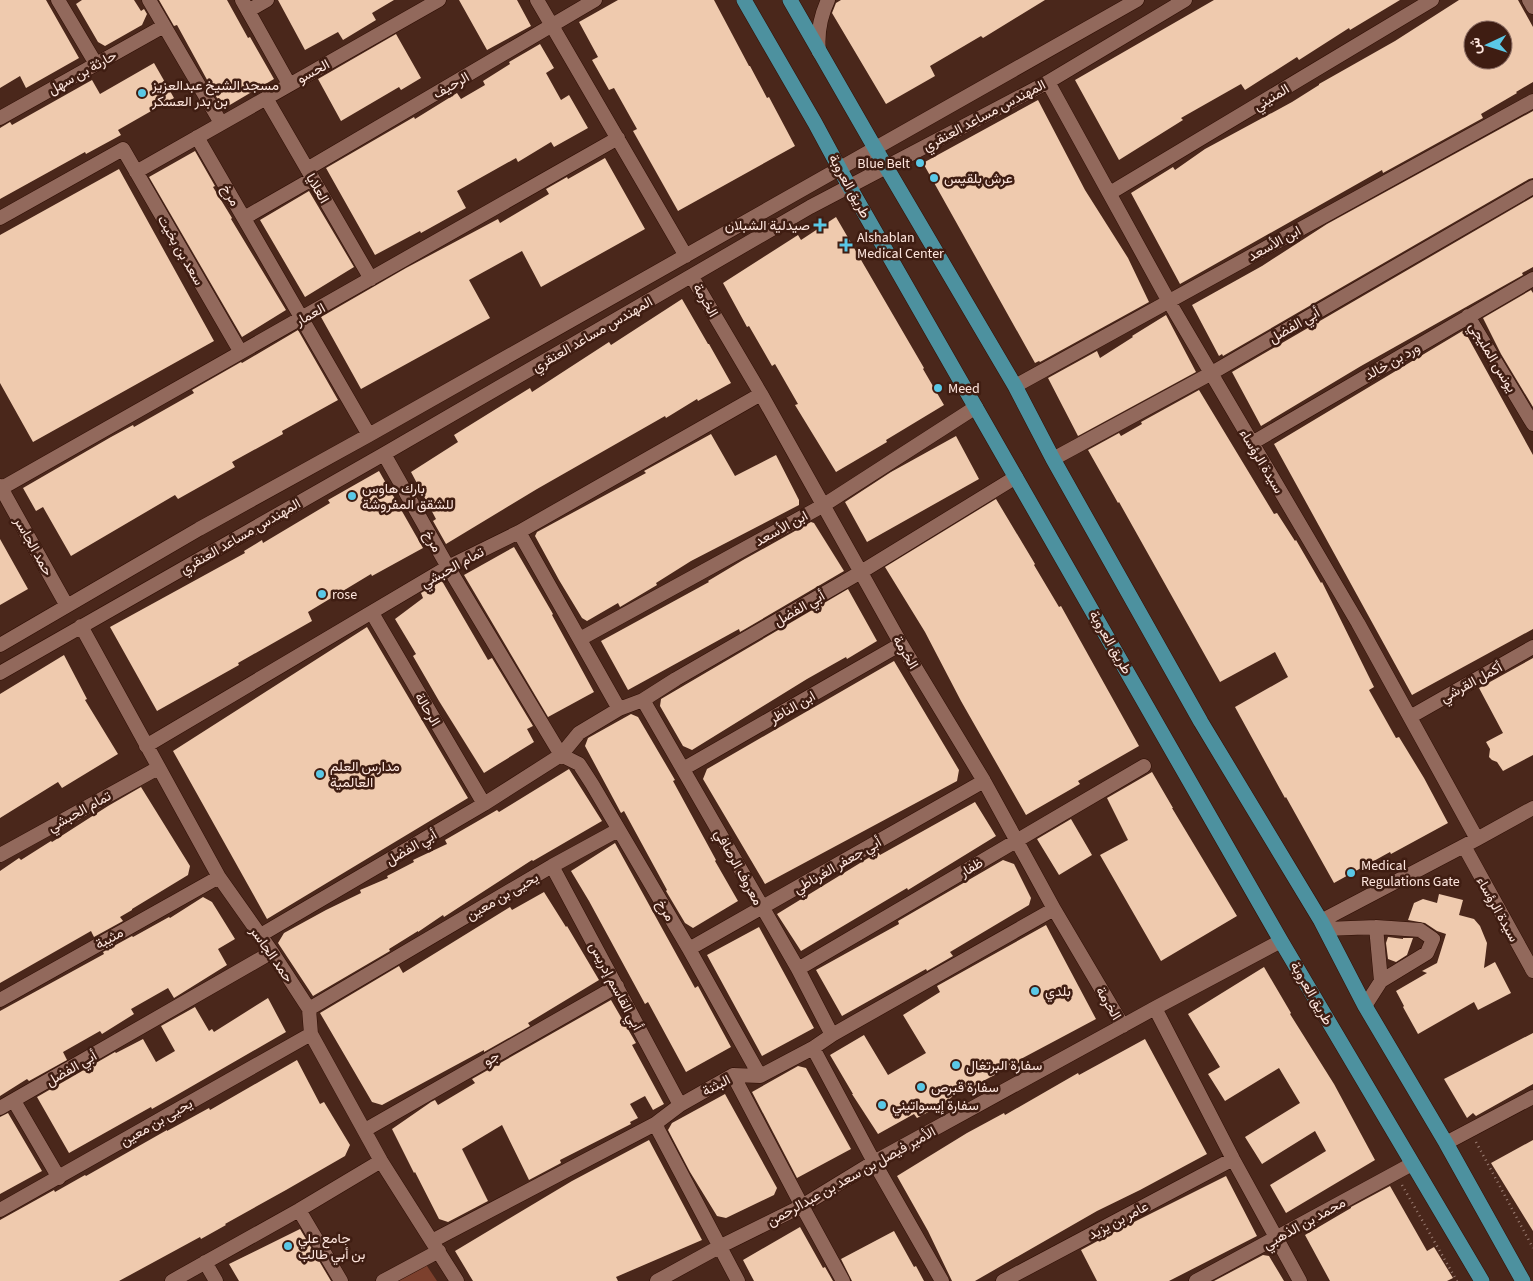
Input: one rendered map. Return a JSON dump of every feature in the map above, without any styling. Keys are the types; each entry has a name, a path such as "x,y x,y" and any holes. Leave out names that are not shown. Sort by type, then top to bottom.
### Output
{"main road":[{"name":"طريق العروبة","path":"744,0 1282,941 1482,1281"},
{"path":"790,0 874,148 1015,386 1053,459 1201,722 1324,925 1365,1006 1446,1143 1523,1281"}],"street":[{"path":"58,0 96,64"},
{"path":"149,0 220,124"},
{"path":"267,0 245,5 290,84"},
{"name":"الحسو","path":"136,172 439,0"},
{"path":"537,0 686,256"},
{"name":"الرحيف","path":"244,218 310,174 595,0"},
{"path":"819,53 818,30 820,19 828,0"},
{"name":"المهندس مساعد العنقري","path":"0,645 199,529 369,435 1137,0"},
{"name":"المهندس مساعد العنقري","path":"0,672 384,454 849,186 1048,82 1185,0"},
{"name":"المنيني","path":"1110,193 1432,0"},
{"path":"1529,0 1533,7"},
{"name":"حارثة بن سهل","path":"0,118 164,26"},
{"name":"سيدة الرؤساء","path":"1048,82 1168,300 1358,623 1477,839"},
{"name":"العلايا","path":"266,98 371,279"},
{"name":"ابن الأسعد","path":"1015,386 1168,300 1533,101"},
{"name":"مرخ","path":"197,137 369,435"},
{"name":"العمار","path":"1,487 618,138"},
{"name":"سعد بن بخيت","path":"0,218 123,149 240,351"},
{"name":"أبي الفضل","path":"1053,459 1210,374 1533,187"},
{"name":"الخرمة","path":"692,277 761,394 901,644 984,781 1054,909 1123,1026"},
{"name":"ورد بن خالد","path":"1252,443 1533,279"},
{"name":"يونس المليجي","path":"1468,316 1533,424"},
{"name":"تمام الحبشي","path":"146,746 448,567 519,532 761,394"},
{"name":"ابن الأسعد","path":"580,639 824,505 976,407"},
{"name":"مرخ","path":"384,454 448,567 561,755 579,764 592,784 689,949 760,1076"},
{"path":"310,468 322,489"},
{"name":"أبي الفضل","path":"259,936 484,804 561,755 579,733 619,709 643,700 861,572 1016,477"},
{"name":"حمد الجاسر","path":"1,487 67,606"},
{"path":"519,532 619,709"},
{"name":"الرحالة","path":"372,613 484,804"},
{"name":"حمد الجاسر","path":"81,626 219,877 309,1008 311,1034 381,1161 457,1281"},
{"name":"ابن الناظر","path":"683,769 901,644"},
{"name":"أكمل القرشي","path":"1410,717 1533,647"},
{"name":"معروف الرصافي","path":"643,700 798,969 832,1035"},
{"name":"ظفار","path":"798,969 1144,766"},
{"name":"تمام الحبشي","path":"0,855 158,768"},
{"name":"أبي جعفر الغرناطي","path":"689,949 984,781"},
{"path":"1324,925 1533,808"},
{"name":"يحيى بن معين","path":"309,1008 552,866 618,830"},
{"name":"سيدة الرؤساء","path":"1464,846 1533,971"},
{"name":"أبي القاسم إدريس","path":"552,866 680,1105"},
{"name":"مثيبة","path":"0,1000 219,877"},
{"name":"البثنة","path":"383,1281 436,1246 655,1124 680,1105 732,1075 760,1076 813,1048 832,1035 1054,909"},
{"path":"1324,925 1420,930 1433,939 1426,953 1381,982 1365,1006"},
{"path":"1376,927 1381,982"},
{"name":"الأمير فيصل بن سعد بن عبدالرحمن","path":"657,1281 719,1247 802,1206 874,1162 1155,1008 1282,941"},
{"name":"أبي الفضل","path":"0,1108 272,952"},
{"name":"جو","path":"365,1130 617,986"},
{"path":"1155,1008 1300,1281"},
{"name":"يحيى بن معين","path":"0,1210 311,1034"},
{"path":"813,1048 874,1162 942,1281"},
{"path":"732,1075 844,1281"},
{"path":"1446,1143 1533,1097"},
{"path":"14,1101 59,1178"},
{"path":"655,1124 738,1281"},
{"name":"عامر بن يزيد","path":"1003,1281 1234,1159"},
{"path":"172,1281 299,1210 381,1161"},
{"name":"محمد بن الذهبي","path":"1196,1281 1412,1164"},
{"path":"299,1210 341,1281"},
{"path":"205,1262 216,1281"}],"path":[{"path":"1470,1130 1533,1248"},
{"path":"1396,1173 1457,1281"}],"shaded area":[{"path":"425,1263 437,1281 392,1281"}],"building":[{"path":"0,0 46,0 79,58 26,88 20,76 0,88"},
{"path":"82,0 134,0 141,11 144,9 147,14 142,25 105,46 98,42 76,4"},
{"path":"159,0 227,0 274,79 223,109 177,25 174,26"},
{"path":"278,0 394,0 372,13 376,20 343,40 338,32 305,50"},
{"path":"459,0 517,0 531,26 487,50"},
{"path":"618,0 714,0 795,146 678,211 633,131 637,129 614,88 609,90 592,60 598,57 579,22"},
{"path":"841,0 1045,0 983,38 981,36 930,66 935,76 886,104 832,13 836,3"},
{"path":"1214,0 1400,0 1350,30 1349,28 1299,60 1297,57 1245,90 1241,84 1181,118 1183,120 1119,160 1075,80"},
{"path":"1459,0 1518,0 1533,27 1533,82 1481,114 1483,118 1383,173 1382,170 1180,284 1131,193 1173,167 1175,170 1205,149 1292,102 1319,84 1395,41"},
{"path":"396,34 421,78 401,90 399,87 341,121 318,79"},
{"path":"540,44 554,68 546,73 561,100 569,95 588,128 554,147 551,142 518,162 516,158 457,191 466,208 421,233 420,231 375,255 326,168 414,117 415,119 457,93 461,99 485,85 483,81 510,64 509,62"},
{"path":"154,63 174,98 118,130 121,135 86,154 85,152 0,199 0,128 10,122 12,125 92,80 100,94"},
{"path":"1038,100 1085,190 1128,258 1149,302 1035,363 923,163"},
{"path":"1533,111 1533,178 1223,356 1222,354 1219,356 1192,305 1262,266 1327,224"},
{"path":"195,151 231,219 286,310 242,337 149,177"},
{"path":"605,158 645,229 541,287 522,251 469,280 490,318 361,389 321,317 406,268 498,219 500,223 549,194 546,189"},
{"path":"119,169 214,341 33,442 0,383 0,235"},
{"path":"309,191 354,267 305,297 260,220"},
{"path":"1533,197 1533,267 1522,273 1523,275 1361,366 1261,426 1232,372"},
{"path":"836,217 944,405 836,472 795,405 798,404 775,364 772,366 749,326 747,327 723,283 798,235 801,240"},
{"path":"1531,290 1533,293 1533,407 1501,354 1483,318"},
{"path":"682,299 731,383 698,401 697,399 666,418 665,416 537,489 446,544 433,521 436,519 411,472 458,442 454,435 530,388 532,392 609,342 611,345"},
{"path":"1166,315 1196,372 1078,436 1048,378 1097,351 1100,358"},
{"path":"298,330 338,400 282,431 283,434 232,462 235,467 178,499 175,495 71,556 43,507 36,511 23,488 111,437 133,425 134,427 194,393 192,390"},
{"path":"1464,330 1533,455 1533,629 1412,695 1274,444"},
{"path":"1199,390 1274,514 1277,513 1322,582 1374,687 1369,690 1396,738 1399,737 1424,778 1448,823 1334,883 1235,707 1288,677 1275,652 1220,682 1088,450 1119,433 1121,436 1142,424 1141,422"},
{"path":"711,434 735,476 776,455 799,500 799,505 691,561 656,583 657,585 620,607 618,603 587,621 582,618 535,536 537,532 646,473 644,471"},
{"path":"956,436 979,479 867,542 845,502 891,472"},
{"path":"379,471 423,548 372,576 371,574 308,612 312,621 157,711 110,627 245,553 244,551 262,540 263,543 330,503 328,500"},
{"path":"996,499 1059,607 1061,606 1139,746 1078,781 1080,784 1026,815 961,701 925,632 885,567"},
{"path":"811,522 814,523 844,571 740,632 739,629 628,690 601,641 709,582 743,560"},
{"path":"0,539 28,589 0,605"},
{"path":"514,547 553,614 594,692 548,717 464,575"},
{"path":"442,581 488,660 492,658 533,726 527,729 534,742 484,773 439,701 413,656 416,654 395,619 423,598 421,593"},
{"path":"848,589 877,641 847,659 846,657 807,679 692,750 683,746 660,706 661,699"},
{"name":"مدارس العلم العالمية","path":"367,627 468,798 267,919 173,751"},
{"path":"64,655 87,699 85,700 118,754 62,788 58,782 0,818 0,694"},
{"path":"1533,658 1533,755 1503,771 1497,762 1489,757 1490,749 1486,742 1503,733 1479,688"},
{"path":"894,661 959,770 957,781 765,884 703,779 707,769"},
{"path":"631,714 638,717 675,780 673,781 738,901 693,928 685,923 666,891 624,811 621,813 585,746 588,738"},
{"path":"569,769 602,821 532,860 444,917 443,915 389,949 390,951 313,996 278,943 284,933 361,893 360,890 388,878 387,876 414,862 413,860 447,844 445,840 497,810 499,812"},
{"path":"1152,772 1237,916 1161,961 1100,855 1128,840 1107,798"},
{"path":"141,787 190,866 188,875 120,917 123,921 94,937 91,931 0,983 0,871 19,858 21,860 52,842"},
{"path":"975,802 996,836 908,890 907,888 801,951 777,914 878,852 880,855"},
{"path":"1071,819 1092,855 1059,875 1037,839"},
{"path":"615,843 695,988 698,986 731,1047 686,1072 648,1002 645,1004 571,871"},
{"path":"1003,860 1014,864 1031,898 1029,905 950,952 953,956 842,1016 816,970 899,924 898,921"},
{"path":"544,892 599,980 528,1023 530,1026 484,1052 484,1050 382,1105 372,1102 320,1013 399,966 403,973 510,907 512,910"},
{"path":"1439,894 1463,900 1459,915 1474,919 1480,926 1487,943 1484,968 1495,962 1511,993 1478,1010 1474,1002 1418,1034 1396,991 1427,973 1422,971 1437,963 1446,934 1437,931 1425,923 1408,920 1414,903 1423,899 1437,903"},
{"path":"203,897 212,902 235,939 218,949 227,965 174,998 168,988 131,1009 134,1014 102,1034 100,1031 63,1052 67,1060 29,1081 27,1079 0,1096 0,1011 104,954 103,952 132,936 170,918"},
{"path":"1046,925 1096,1019 1019,1060 1020,1062 950,1098 951,1100 917,1118 914,1114 878,1134 830,1055 864,1035 888,1075 926,1053 903,1015 940,992 937,986"},
{"path":"759,927 814,1028 762,1056 707,955"},
{"path":"1388,937 1413,938 1407,955 1396,962 1388,959 1386,943"},
{"path":"1264,967 1290,1014 1334,1084 1375,1160 1286,1213 1270,1185 1326,1151 1315,1131 1262,1164 1245,1137 1300,1103 1279,1068 1225,1101 1208,1074 1220,1067 1188,1014"},
{"path":"268,998 286,1032 152,1109 151,1107 69,1153 37,1097 115,1052 143,1039 156,1062 175,1051 161,1026 195,1007 209,1031 212,1029 214,1032"},
{"path":"611,1000 636,1043 632,1045 664,1104 653,1110 645,1096 630,1104 638,1118 630,1122 631,1124 560,1160 561,1163 529,1180 502,1125 462,1149 488,1201 448,1222 439,1219 392,1129 431,1102 435,1100 438,1105 475,1083 472,1079"},
{"path":"1533,1033 1533,1084 1476,1116 1473,1113 1467,1118 1444,1079"},
{"path":"1145,1039 1207,1154 1097,1211 975,1281 952,1281 928,1231 897,1176 967,1133 1004,1113 1005,1115 1078,1073 1079,1075"},
{"path":"297,1060 320,1104 324,1102 350,1145 345,1156 201,1239 200,1237 119,1281 0,1281 0,1220 54,1190 55,1192 86,1176 209,1108 210,1110"},
{"path":"798,1066 806,1068 851,1149 797,1178 752,1092"},
{"path":"725,1094 777,1188 774,1195 726,1218 717,1216 690,1172 668,1130 672,1123"},
{"path":"8,1113 42,1171 0,1194 0,1117"},
{"path":"649,1140 702,1240 616,1277 618,1281 473,1281 455,1251 572,1181"},
{"path":"1533,1140 1533,1231 1491,1163"},
{"path":"1226,1176 1257,1236 1169,1281 1097,1281 1081,1250"},
{"path":"1390,1186 1427,1251 1434,1247 1453,1278 1447,1281 1330,1281 1305,1235"},
{"path":"800,1227 823,1268 825,1267 833,1281 754,1281 743,1260"},
{"name":"جامع علي بن أبي طالب","path":"300,1229 331,1281 239,1281 229,1264"},
{"path":"894,1231 924,1281 852,1281 841,1259"},
{"path":"1263,1255 1269,1256 1284,1281 1214,1281"}],"place":[{"name":"مسجد الشيخ عبدالعزيز بن بدر العسكر","path":"142,93"},
{"name":"Blue Belt","path":"920,163"},
{"name":"عرش بلقيس","path":"934,178"},
{"name":"صيدلية الشبلان","path":"820,225"},
{"name":"Alshablan Medical Center","path":"846,245"},
{"name":"Meed","path":"938,388"},
{"name":"بارك هاوس للشقق المفروشة","path":"352,496"},
{"name":"rose","path":"322,594"},
{"name":"مدارس العلم العالمية","path":"320,774"},
{"name":"Medical Regulations Gate","path":"1351,873"},
{"name":"بلدي","path":"1035,991"},
{"name":"سفارة البرتغال","path":"956,1065"},
{"name":"سفارة قبرص","path":"921,1087"},
{"name":"سفارة إيسواتيني","path":"882,1105"},
{"name":"جامع علي بن أبي طالب","path":"288,1246"}]}
